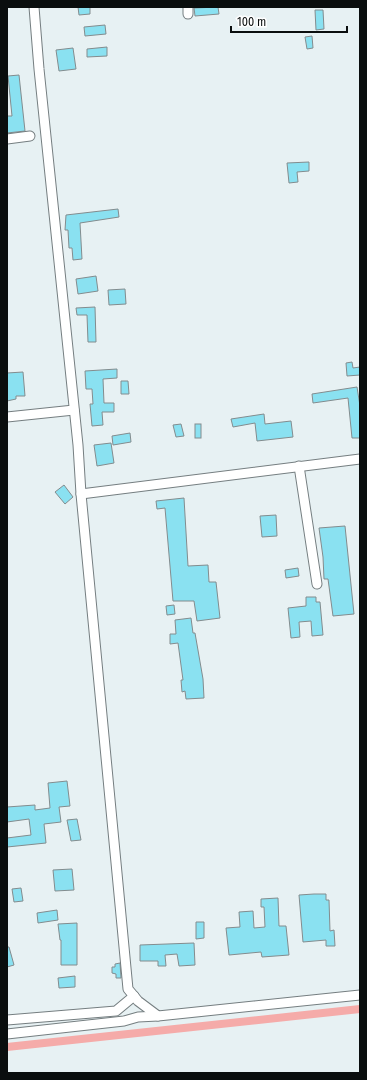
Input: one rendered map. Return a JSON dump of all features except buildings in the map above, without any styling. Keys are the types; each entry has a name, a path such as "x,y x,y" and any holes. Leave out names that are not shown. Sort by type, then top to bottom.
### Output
{"street":[{"path":"34,7 39,70 74,410 128,989 158,1016"},
{"path":"7,139 30,136"},
{"path":"7,417 74,410"},
{"path":"81,494 360,459"},
{"path":"299,466 317,584"},
{"path":"7,1034 124,1021 138,1017 360,995"},
{"path":"7,1020 116,1011 134,996"}],"waterway":[{"path":"7,1047 360,1009"}]}
